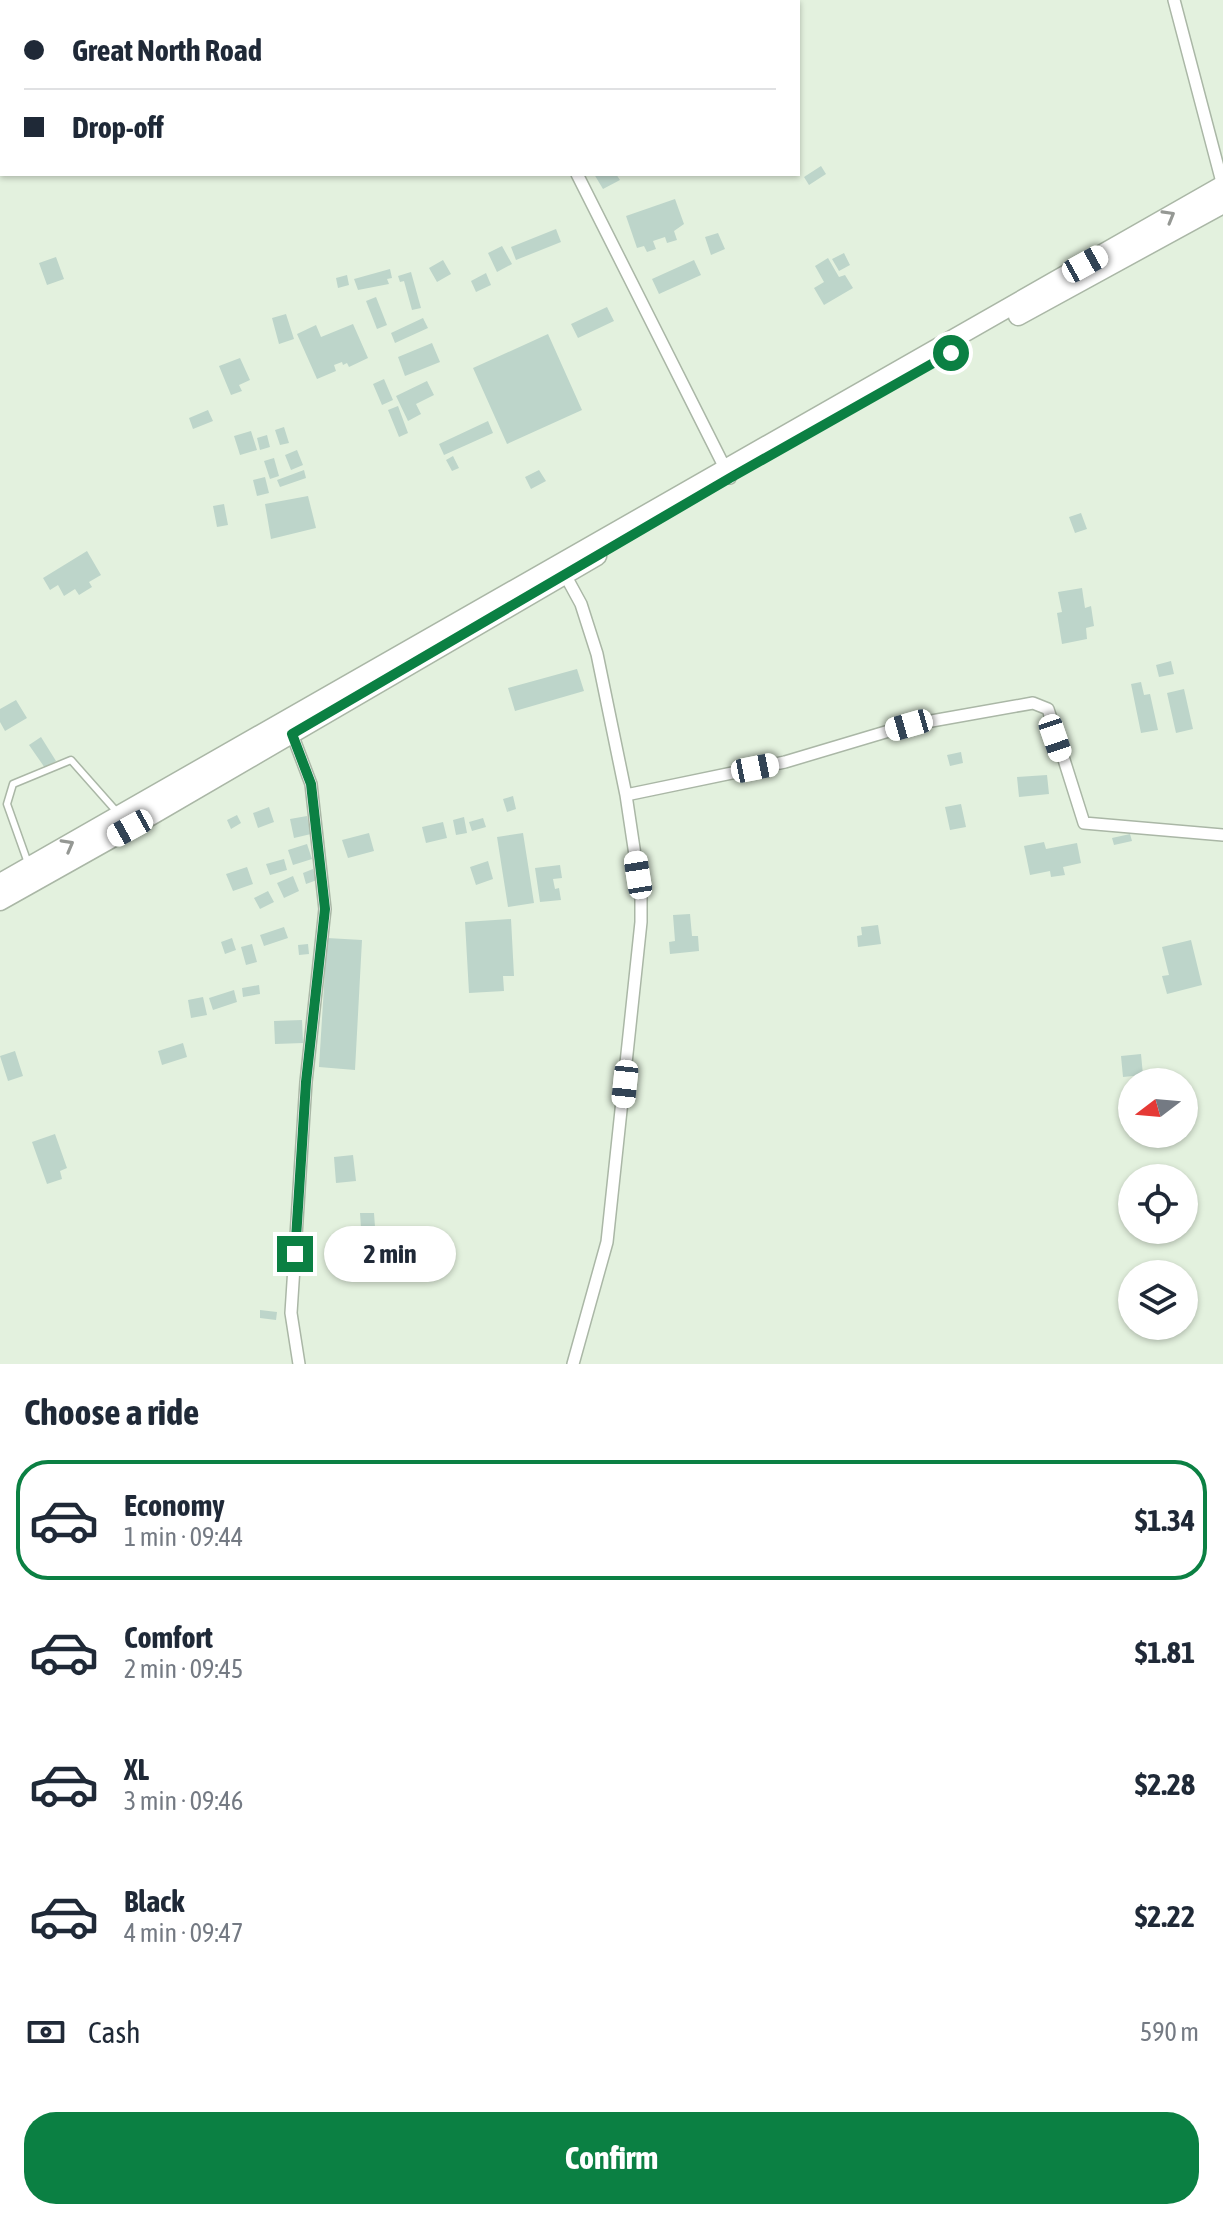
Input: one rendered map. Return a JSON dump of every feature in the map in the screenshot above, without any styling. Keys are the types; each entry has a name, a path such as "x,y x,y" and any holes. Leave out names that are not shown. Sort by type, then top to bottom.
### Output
{"highway":[{"path":"2,887 32,874 125,822 1223,185"},
{"path":"728,473 1223,204"},
{"path":"125,822 292,734 562,569"}],"street":[{"path":"1174,0 1223,185"},
{"path":"578,176 728,473"},
{"path":"562,569 581,604 594,643 626,795 641,895 641,922 607,1242 573,1364"},
{"path":"626,795 785,762 909,725 1033,703 1048,709 1084,823 1223,835"},
{"path":"292,734 311,784 325,909 306,1082 291,1313 299,1364"}],"lane":[{"path":"32,874 7,804 13,784 71,760 125,822"}],"building":[{"path":"821,166 826,174 809,185 804,177"},
{"path":"595,176 617,176 620,180 603,189"},
{"path":"675,199 684,224 674,231 677,240 667,243 665,237 653,241 656,249 647,252 644,246 637,248 626,216"},
{"path":"556,229 561,242 516,260 511,247"},
{"path":"718,233 725,249 711,255 705,237"},
{"path":"502,246 512,264 497,272 488,253"},
{"path":"844,253 850,265 839,271 832,259"},
{"path":"56,257 64,279 47,285 39,263"},
{"path":"828,258 839,277 845,275 853,288 824,305 814,288 824,282 815,266"},
{"path":"443,260 451,274 437,282 429,268"},
{"path":"694,260 701,275 659,294 652,279"},
{"path":"390,269 392,278 387,279 389,284 358,290 354,279"},
{"path":"411,272 421,308 412,310 404,281 400,282 398,276"},
{"path":"486,273 491,285 476,292 471,281"},
{"path":"347,275 349,285 338,288 336,278"},
{"path":"376,297 387,325 377,329 366,301"},
{"path":"607,307 614,321 578,338 571,324"},
{"path":"286,314 294,339 279,344 272,318"},
{"path":"423,318 428,328 395,343 391,333"},
{"path":"353,324 368,358 349,367 342,362 334,365 336,371 317,379 297,334 316,325 321,337"},
{"path":"548,334 582,410 507,444 473,368"},
{"path":"432,343 440,362 405,376 398,357"},
{"path":"240,358 250,380 239,385 242,391 231,395 219,366"},
{"path":"384,379 393,400 382,405 373,384"},
{"path":"427,381 434,395 416,404 421,414 408,421 396,396"},
{"path":"398,406 408,433 399,437 388,410"},
{"path":"208,410 213,421 193,429 189,418"},
{"path":"488,421 493,433 444,455 439,444"},
{"path":"284,427 289,443 280,445 275,430"},
{"path":"251,431 257,450 240,455 234,436"},
{"path":"267,435 270,447 260,450 257,438"},
{"path":"297,450 303,465 291,470 285,455"},
{"path":"453,456 459,468 452,471 446,460"},
{"path":"274,458 279,476 270,479 264,461"},
{"path":"304,470 306,478 280,487 277,480"},
{"path":"539,470 546,481 531,489 525,477"},
{"path":"265,477 269,493 257,496 253,480"},
{"path":"308,496 316,528 271,539 265,504"},
{"path":"224,504 228,525 217,527 213,506"},
{"path":"1081,513 1087,529 1075,533 1069,517"},
{"path":"87,551 101,575 89,582 92,587 79,595 75,589 64,596 58,585 50,590 43,578"},
{"path":"1082,588 1085,608 1091,606 1094,626 1086,628 1087,639 1062,644 1057,613 1062,612 1058,592"},
{"path":"1171,661 1174,674 1159,677 1156,665"},
{"path":"577,669 584,691 515,711 508,688"},
{"path":"1141,682 1144,695 1150,694 1158,730 1141,733 1131,684"},
{"path":"1184,689 1193,729 1176,733 1167,693"},
{"path":"16,700 27,718 5,731 0,722 0,709"},
{"path":"41,737 56,761 45,768 29,745"},
{"path":"961,752 963,763 950,766 947,755"},
{"path":"1047,775 1049,794 1019,797 1017,777"},
{"path":"513,796 516,809 507,812 503,799"},
{"path":"961,804 966,827 950,830 945,807"},
{"path":"269,807 274,822 258,828 253,813"},
{"path":"237,815 241,823 231,829 227,820"},
{"path":"307,816 311,834 294,838 290,819"},
{"path":"464,817 467,833 456,835 453,820"},
{"path":"483,818 486,827 472,831 469,822"},
{"path":"443,822 447,838 426,843 422,827"},
{"path":"369,833 374,851 348,858 342,840"},
{"path":"523,833 534,903 508,907 497,837"},
{"path":"1130,834 1132,841 1114,845 1112,838"},
{"path":"1044,842 1046,849 1077,843 1081,863 1063,867 1065,875 1051,877 1050,871 1030,875 1024,846"},
{"path":"307,844 312,859 293,865 288,850"},
{"path":"284,859 287,870 270,875 266,864"},
{"path":"488,861 493,879 476,885 470,867"},
{"path":"560,865 562,878 553,879 555,889 559,888 561,900 540,902 535,868"},
{"path":"247,867 253,884 233,891 226,874"},
{"path":"313,869 317,880 306,884 303,873"},
{"path":"293,876 299,891 284,898 277,883"},
{"path":"268,891 274,902 260,909 254,898"},
{"path":"690,914 692,936 698,936 699,951 670,954 669,942 675,941 673,915"},
{"path":"511,919 514,976 503,976 504,991 469,993 465,922"},
{"path":"878,925 881,944 858,947 857,936 862,935 861,927"},
{"path":"284,927 288,938 264,946 260,935"},
{"path":"232,938 236,950 225,954 221,942"},
{"path":"327,938 362,940 355,1070 319,1067"},
{"path":"1191,940 1202,985 1167,994 1162,976 1169,975 1162,947"},
{"path":"252,944 257,962 246,965 241,947"},
{"path":"308,944 309,954 299,955 298,945"},
{"path":"259,985 260,994 243,997 242,988"},
{"path":"234,990 237,1002 213,1010 209,998"},
{"path":"203,997 207,1015 191,1018 188,1000"},
{"path":"302,1020 303,1043 275,1044 274,1021"},
{"path":"183,1043 187,1057 162,1065 158,1051"},
{"path":"15,1051 23,1076 8,1081 0,1056"},
{"path":"1141,1054 1142,1068 1122,1068 1121,1056"},
{"path":"55,1134 67,1168 60,1171 62,1179 47,1184 32,1142"},
{"path":"353,1155 356,1181 336,1183 334,1157"},
{"path":"360,1213 374,1213 375,1227 361,1228"},
{"path":"260,1310 277,1312 276,1320 260,1318"}],"route":[{"path":"295,1254 306,1082 325,909 311,784 292,734 951,353"}]}
